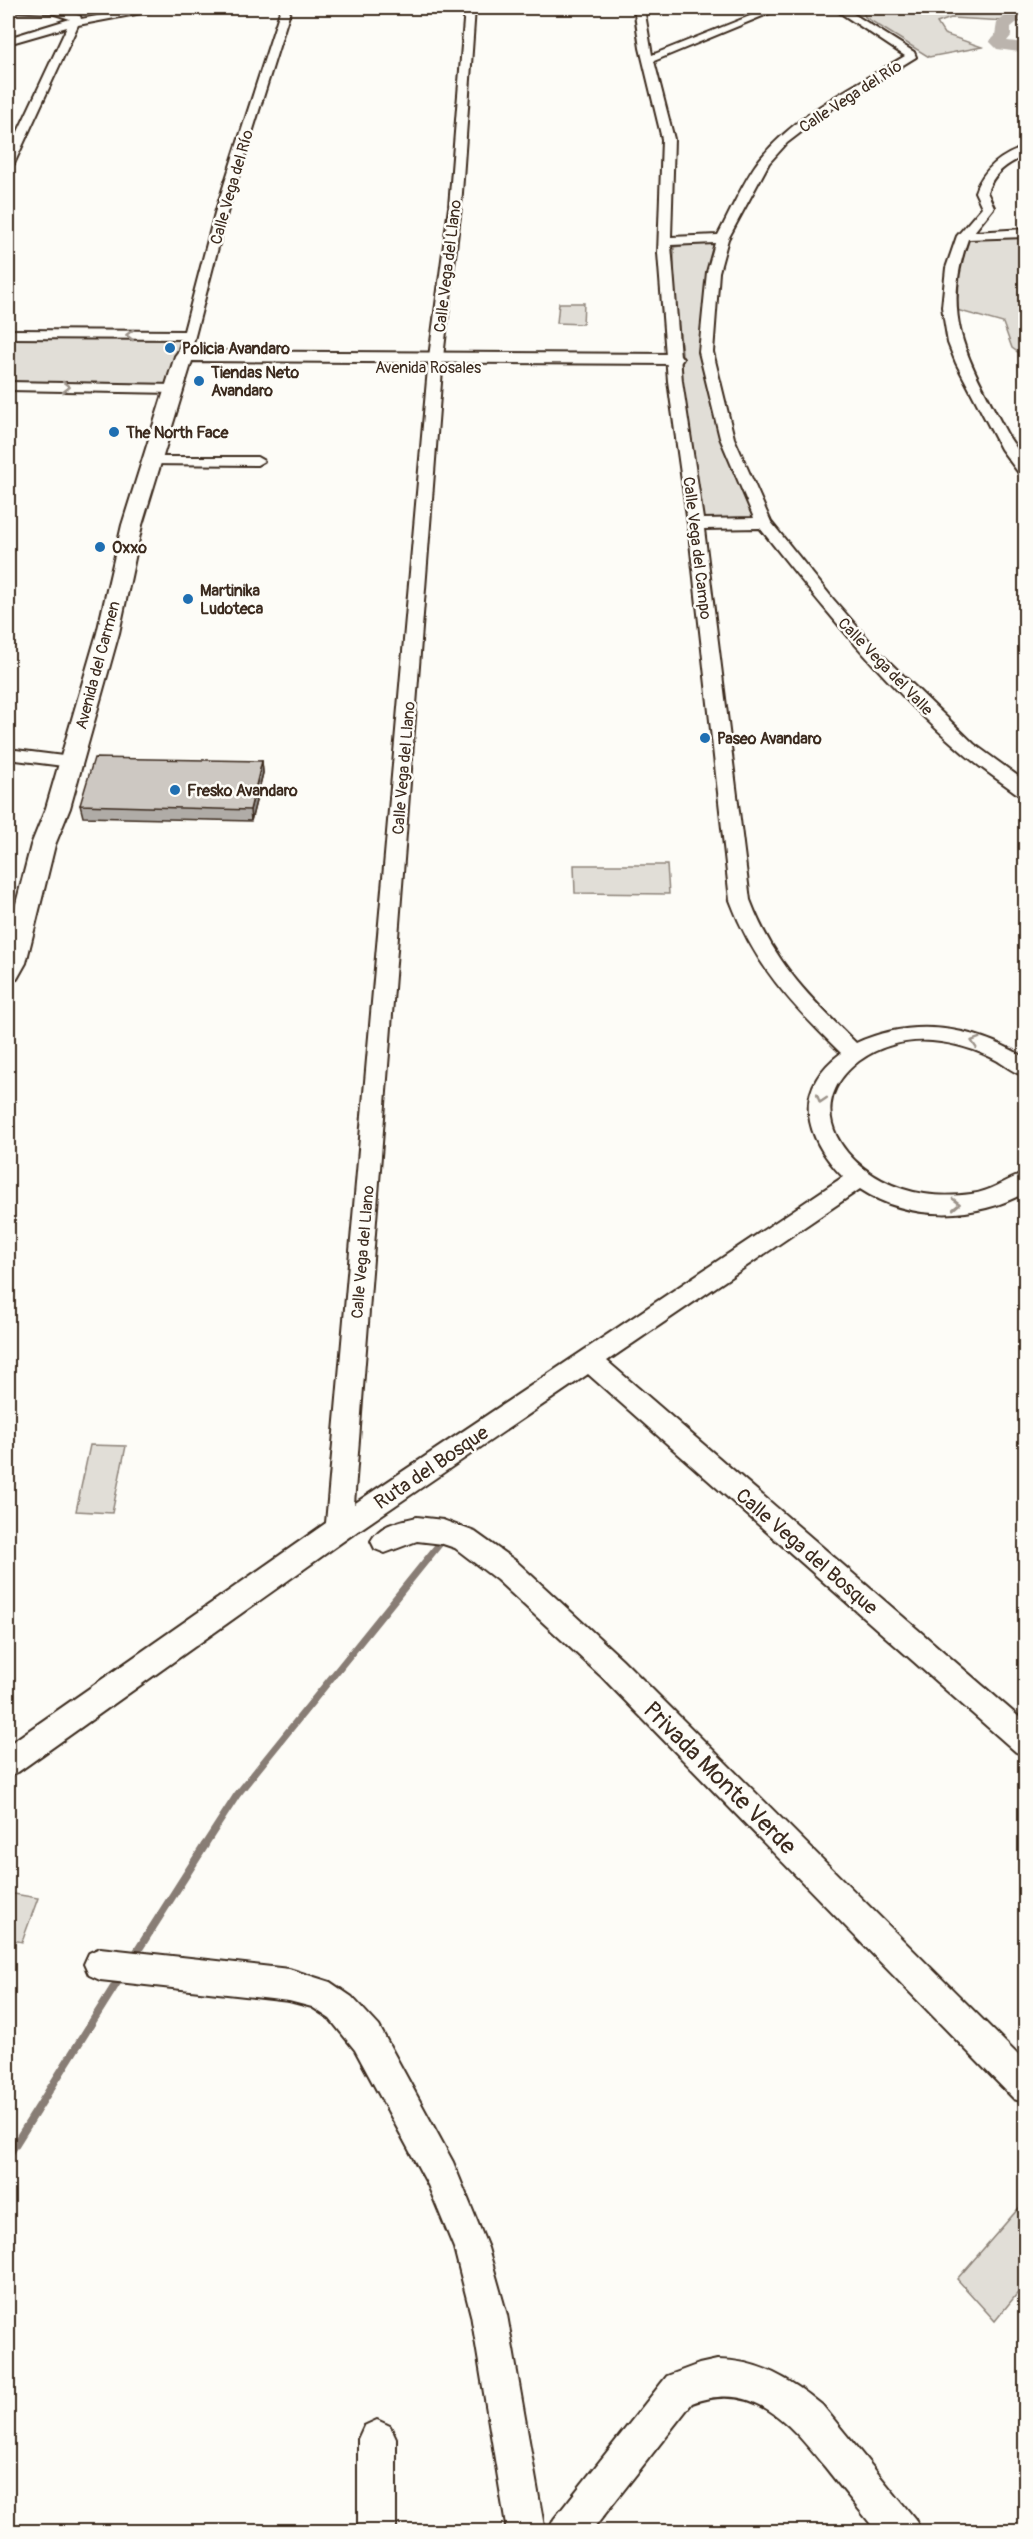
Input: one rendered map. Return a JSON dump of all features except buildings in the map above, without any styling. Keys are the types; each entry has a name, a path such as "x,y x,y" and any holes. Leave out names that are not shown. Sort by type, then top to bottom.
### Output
{"street":[{"path":"8,8 60,11 76,18 13,144 8,164"},
{"path":"8,41 75,22 152,8"},
{"name":"Calle Vega del Río","path":"183,362 221,213 286,8"},
{"name":"Calle Vega del Llano","path":"339,1529 436,362 455,207 470,8"},
{"name":"Calle Vega del Campo","path":"639,8 648,60 668,139 664,241 674,363 696,524 740,900 758,942 785,985 853,1052"},
{"path":"648,60 777,8"},
{"name":"Calle Vega del Río","path":"722,239 764,162 783,141 826,108 911,57 910,54 838,8"},
{"path":"1026,150 993,167 984,180 981,192 988,207 963,236 952,268 949,307 955,343 1008,449 1026,473"},
{"path":"963,236 1026,233"},
{"path":"664,241 722,239 713,272 706,352 728,438 764,523 696,524"},
{"path":"8,334 189,335"},
{"name":"Avenida Rosales","path":"183,362 674,363"},
{"name":"Avenida del Carmen","path":"10,968 43,845 58,808 108,633 132,525 183,362"},
{"path":"8,386 175,389"},
{"path":"151,461 257,461"},
{"name":"Calle Vega del Valle","path":"764,523 827,603 875,658 968,748 1026,791"},
{"path":"8,754 71,762"},
{"path":"1026,1069 1006,1054 978,1042 947,1034 916,1033 886,1038 853,1052 830,1074 818,1108 828,1145 858,1178 892,1195 931,1204 970,1204 1006,1194 1026,1181"},
{"name":"Ruta del Bosque","path":"8,1762 339,1529 858,1178"},
{"name":"Calle Vega del Bosque","path":"589,1360 1026,1742"},
{"name":"Privada Monte Verde","path":"385,1541 397,1534 417,1529 443,1532 465,1540 507,1571 612,1668 1026,2087"},
{"path":"100,1964 289,1985 319,1993 341,2008 367,2038 441,2174 471,2248 491,2325 526,2532"},
{"path":"567,2532 680,2389 697,2381 734,2377 772,2389 809,2418 902,2532"},
{"path":"377,2439 377,2532"}],"shaded area":[{"path":"862,8 1025,8 1025,22 951,18 937,23 944,34 982,47 929,57 865,17"},
{"path":"1025,236 1025,357 1012,348 1003,323 946,307 970,238"},
{"path":"719,240 704,352 761,522 697,523 682,384 682,352 674,285 674,247"},
{"path":"559,303 584,303 583,324 557,323"},
{"path":"8,335 183,337 167,387 8,385"},
{"path":"574,865 667,865 669,894 575,893"},
{"path":"90,1445 126,1446 112,1513 76,1511"},
{"path":"8,1893 38,1898 22,1942 8,1939"},
{"path":"1025,2201 1025,2284 995,2321 957,2279"}],"waterway":[{"path":"1024,8 1003,26 1003,36 997,41 1003,46 1026,48"},
{"path":"204,1846 237,1795 441,1542"},
{"path":"133,1958 205,1845"},
{"path":"8,2156 121,1976"}],"place":[{"name":"Policia Avandaro","path":"170,348"},
{"name":"Tiendas Neto Avandaro","path":"199,381"},
{"name":"The North Face","path":"114,432"},
{"name":"Oxxo","path":"100,547"},
{"name":"Martinika Ludoteca","path":"188,599"},
{"name":"Paseo Avandaro","path":"705,738"},
{"name":"Fresko Avandaro","path":"175,790"}]}
